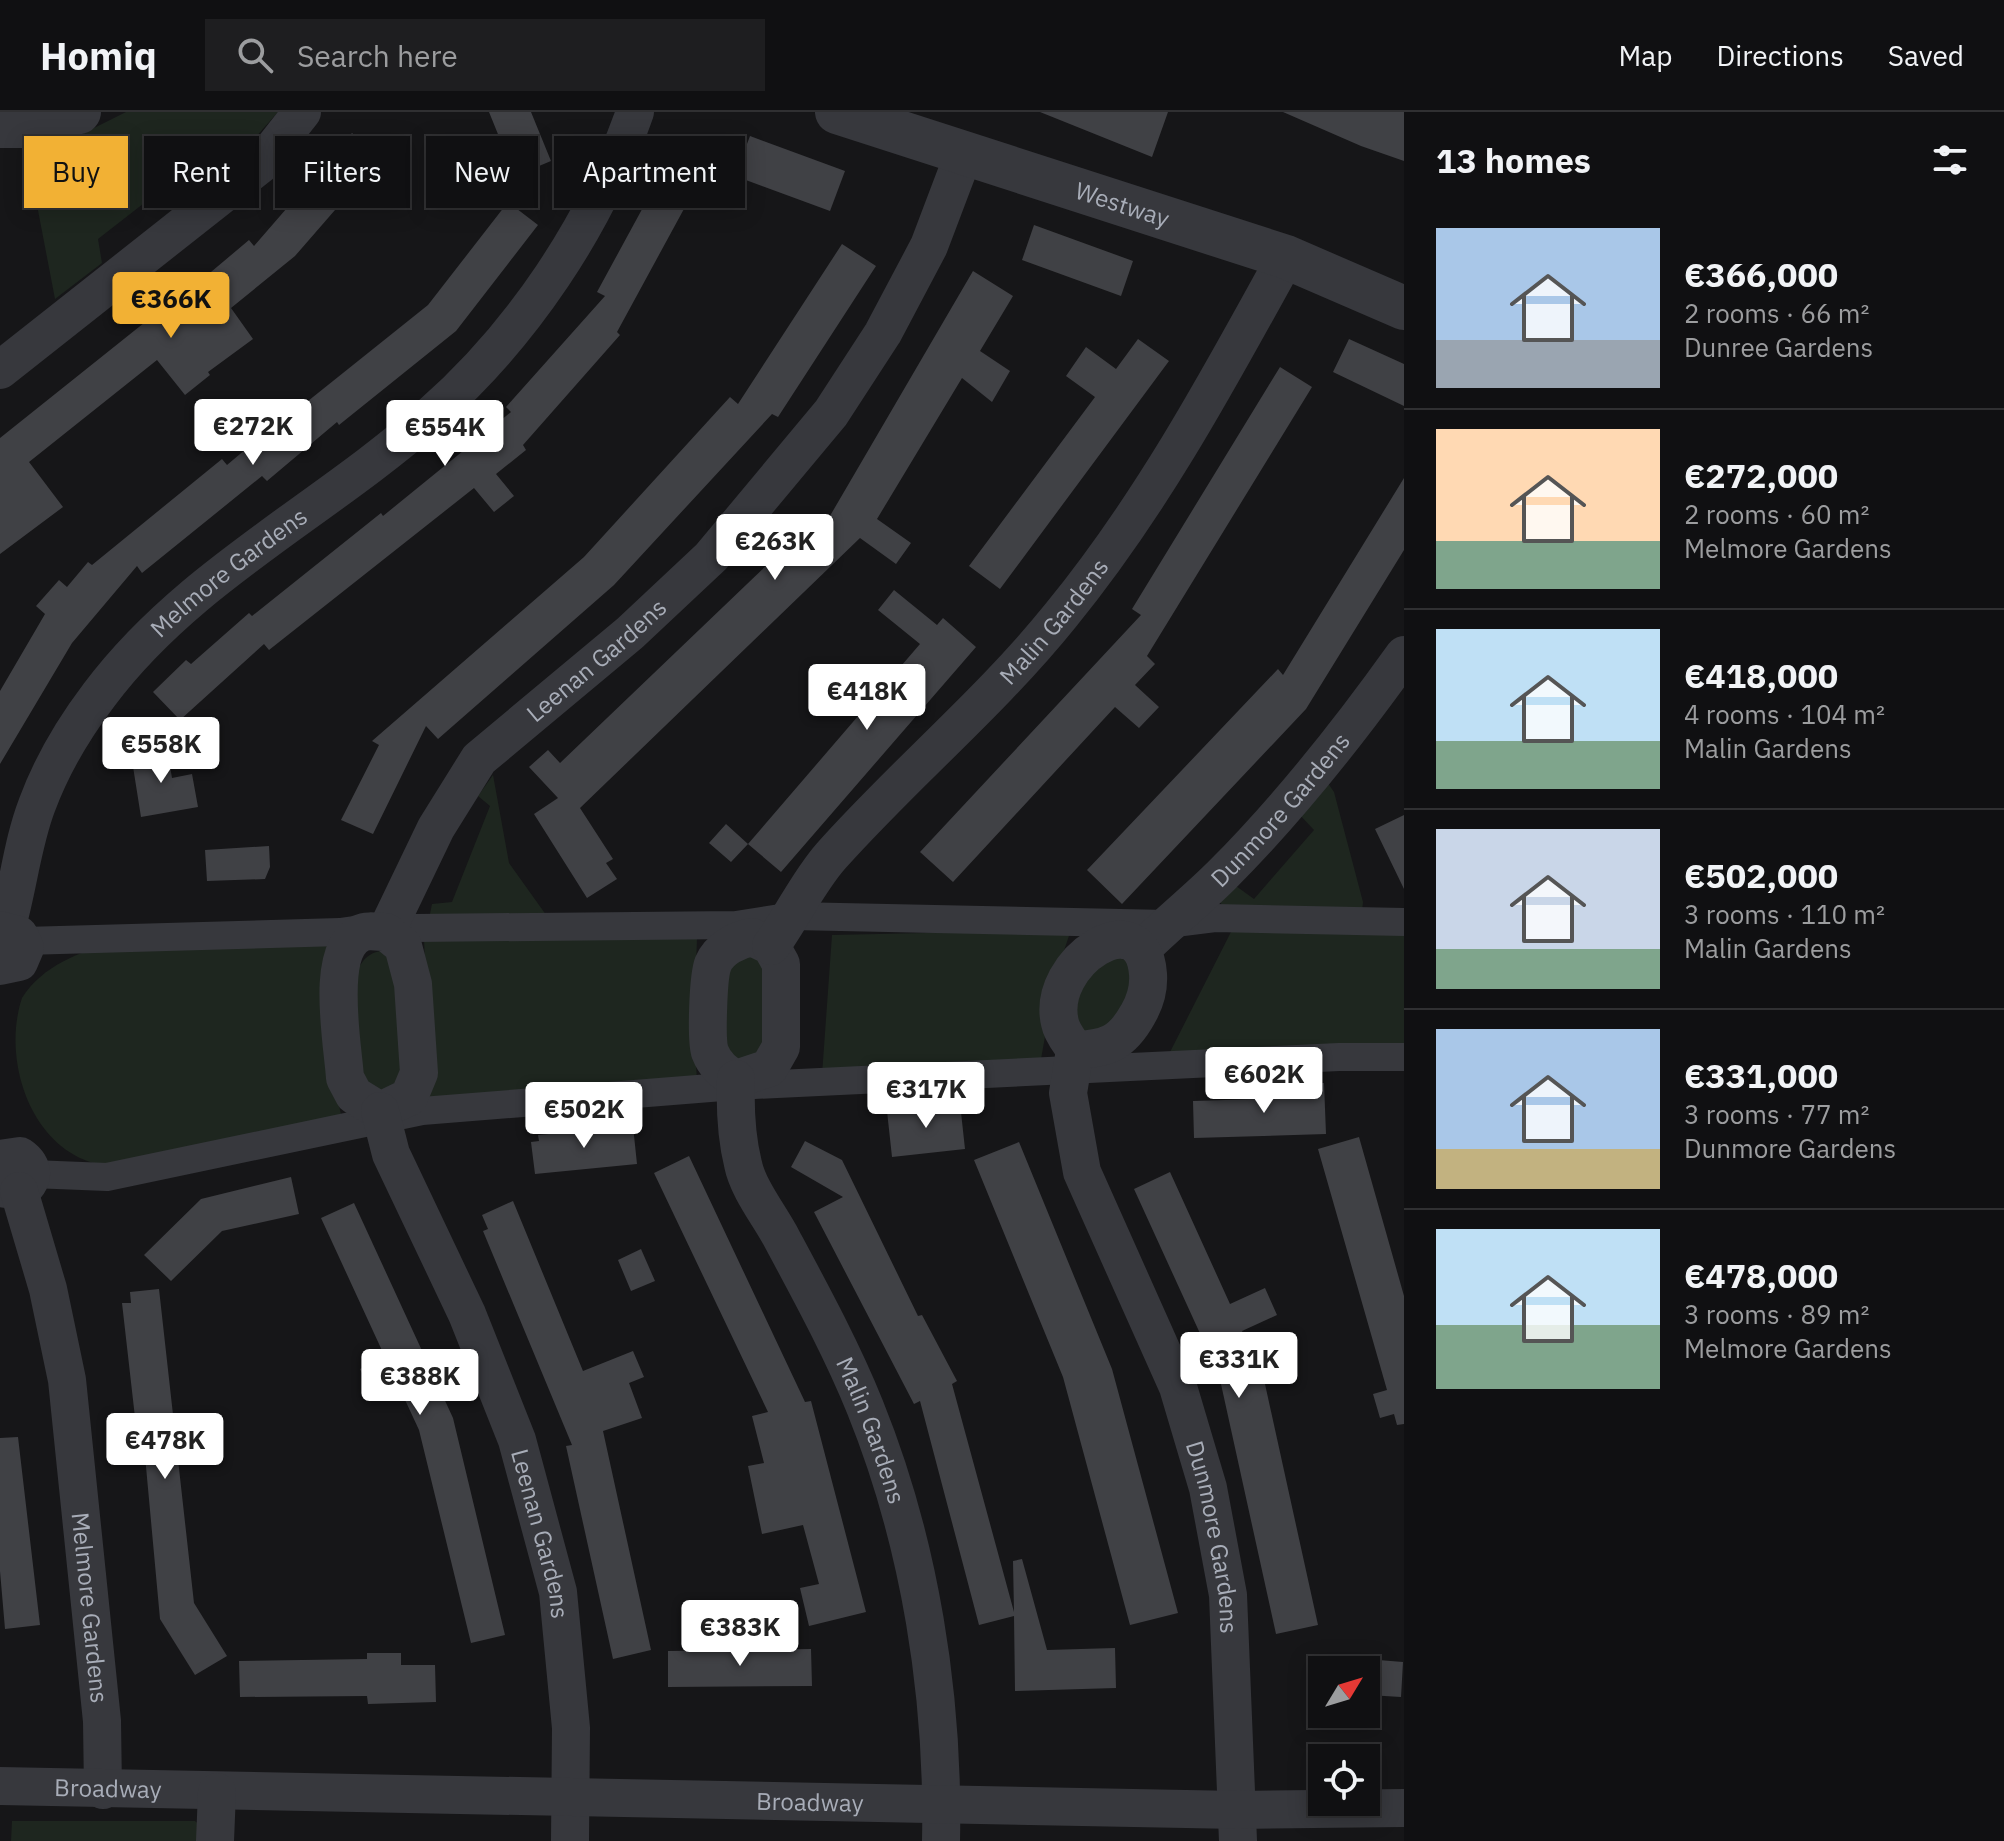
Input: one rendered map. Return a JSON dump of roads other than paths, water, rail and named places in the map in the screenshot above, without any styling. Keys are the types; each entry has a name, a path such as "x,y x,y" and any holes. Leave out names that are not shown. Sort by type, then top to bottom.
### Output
{"street":[{"path":"0,126 19,126 79,112"},
{"path":"0,370 261,164 302,112"},
{"name":"Melmore Gardens","path":"7,941 36,807 58,758 97,696 134,653 188,601 431,415 486,361 577,238 620,153 635,112"},
{"name":"Westway","path":"837,112 1286,257 1404,308"},
{"name":"Leenan Gardens","path":"388,928 436,828 479,759 630,633 711,557 831,413 883,333 929,246 965,151"},
{"name":"Malin Gardens","path":"782,931 828,859 895,787 996,690 1061,615 1130,524 1208,400 1286,257"},
{"name":"Dunmore Gardens","path":"1238,1825 1228,1595 1208,1488 1178,1387 1082,1172 1068,1093 1073,1061 1058,1014 1065,981 1083,953 1110,940 1131,942 1154,937 1221,876 1361,717 1404,655"},
{"path":"7,941 388,928 736,925 782,931 1154,937 1215,918 1404,922"},
{"path":"381,1115 409,1097 419,1073 410,965 403,946 388,928"},
{"path":"381,1115 354,1095 345,1078 338,965 346,945 361,933 388,928"},
{"path":"736,1083 769,1068 781,1047 782,931"},
{"path":"736,1083 718,1066 709,1050 713,962 735,941 782,931"},
{"path":"1073,1061 1109,1048 1128,1033 1145,1003 1149,980 1147,963 1154,937"},
{"path":"9,1168 107,1177 381,1115 736,1083 1073,1061 1404,1057"},
{"name":"Malin Gardens","path":"736,1083 734,1103 743,1167 799,1270 865,1407 896,1501 925,1616 942,1804 941,1841"},
{"name":"Leenan Gardens","path":"381,1115 391,1154 467,1314 517,1440 558,1592 571,1728 570,1841"},
{"name":"Melmore Gardens","path":"9,1168 48,1289 67,1380 102,1721 103,1790"},
{"name":"Broadway","path":"0,1786 942,1804 1238,1825 1404,1808"},
{"path":"215,1841 217,1792"}]}
